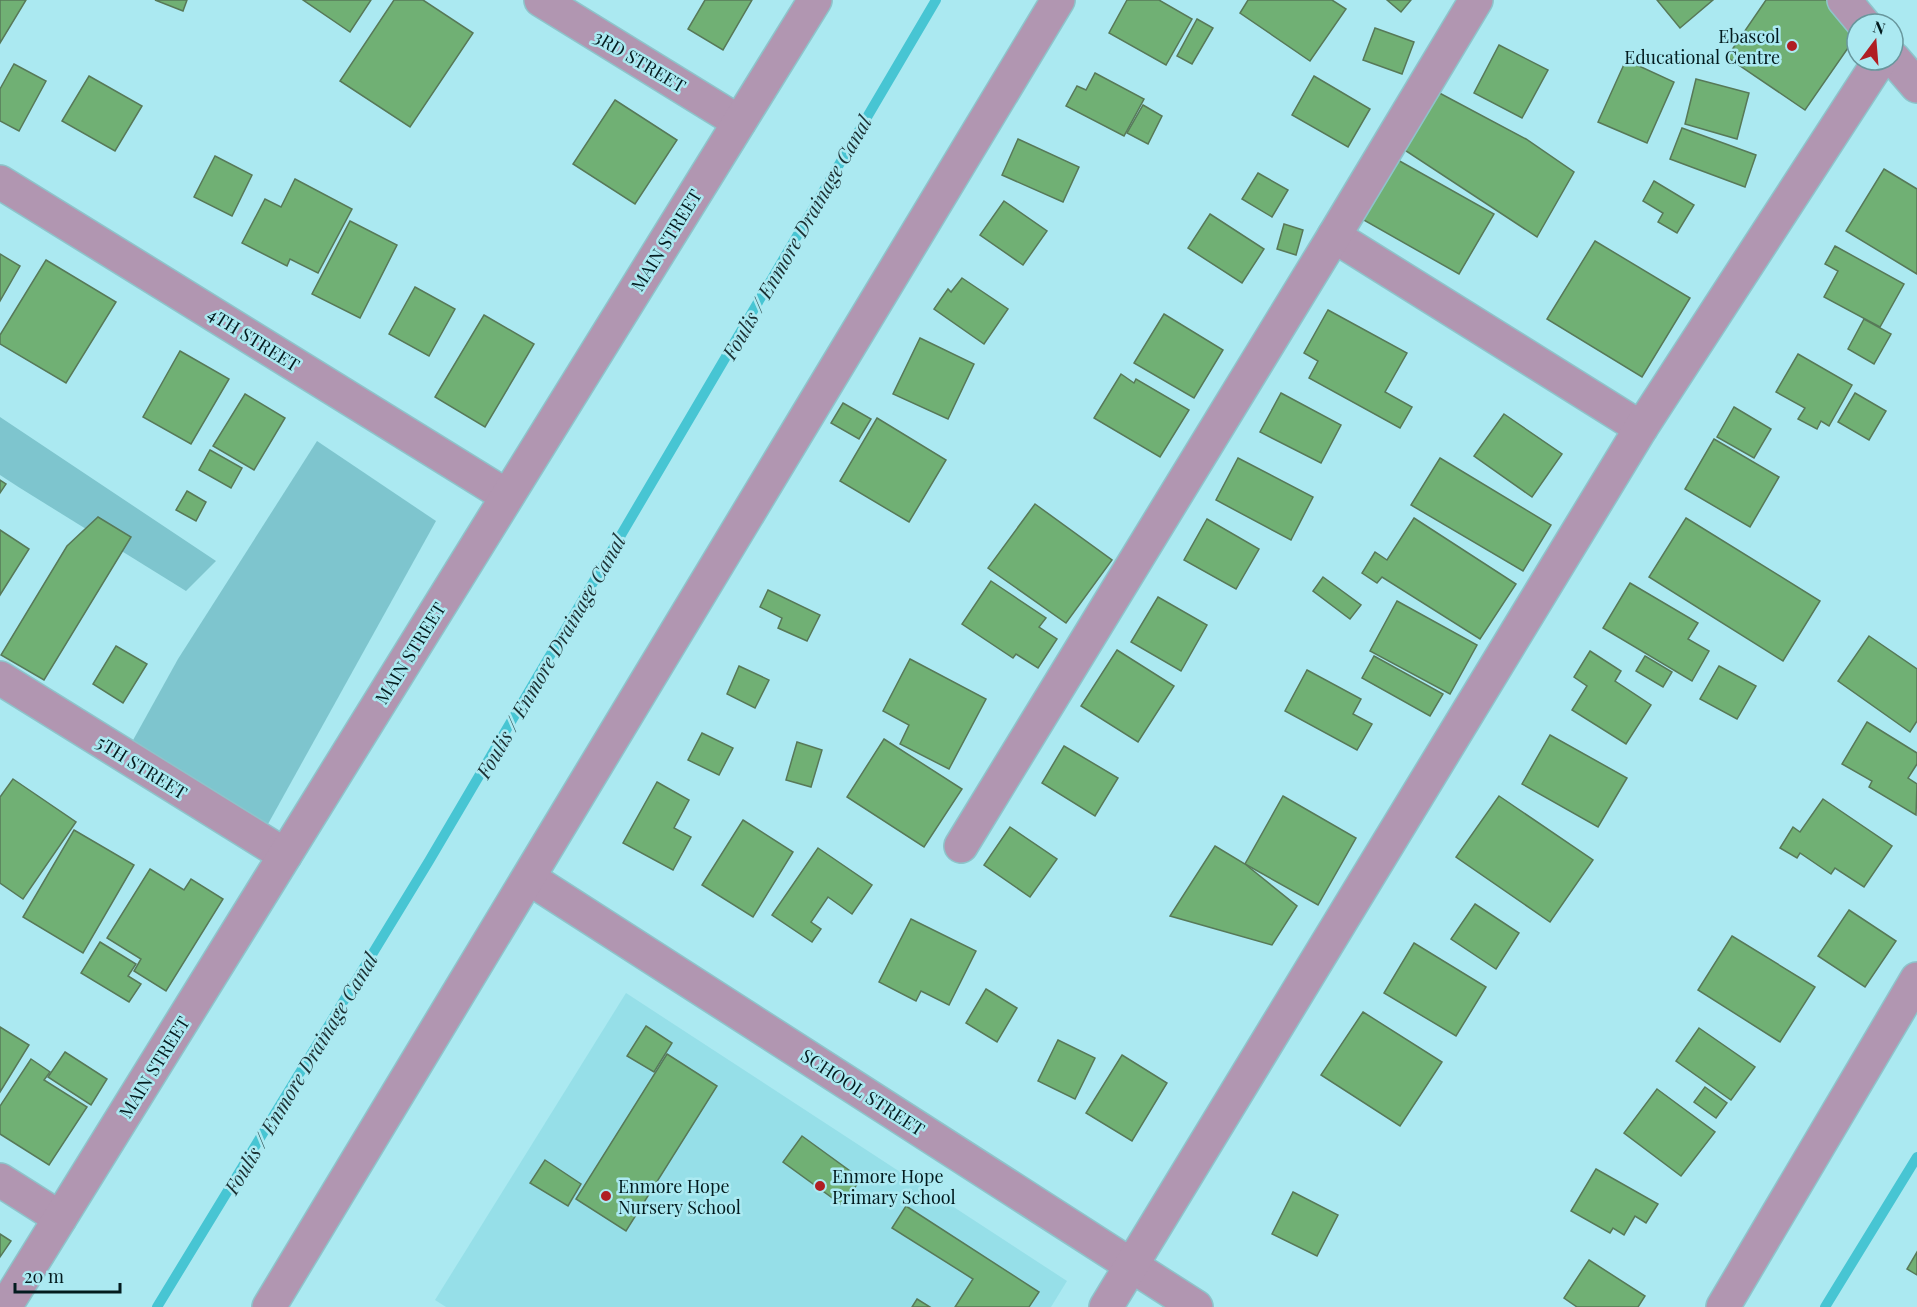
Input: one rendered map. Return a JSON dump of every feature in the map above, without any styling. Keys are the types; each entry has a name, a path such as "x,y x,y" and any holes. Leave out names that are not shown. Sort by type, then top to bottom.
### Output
{"street":[{"name":"3RD STREET","path":"540,0 739,122"},
{"name":"MAIN STREET","path":"5,1307 815,0"},
{"path":"269,1307 1058,0"},
{"path":"961,846 1476,0"},
{"path":"1844,0 1854,12"},
{"path":"1106,1307 1641,428 1872,72"},
{"path":"1905,72 1917,86"},
{"name":"4TH STREET","path":"0,182 507,496"},
{"path":"1334,236 1641,428"},
{"name":"5TH STREET","path":"0,678 285,855"},
{"name":"SCHOOL STREET","path":"529,878 1196,1307"},
{"path":"1723,1307 1917,979"},
{"path":"0,1180 60,1218"}],"shaded area":[{"path":"0,417 216,561 186,591 0,475"},
{"path":"317,441 436,521 268,824 132,742 178,659"},
{"path":"626,993 1067,1281 1051,1307 446,1307 435,1300"}],"building":[{"path":"0,0 26,0 0,43"},
{"path":"155,0 187,0 183,11"},
{"path":"303,0 371,0 350,32"},
{"path":"394,0 423,0 473,33 410,127 340,81"},
{"path":"705,0 752,0 723,50 688,29"},
{"path":"1127,0 1159,0 1192,19 1166,65 1109,33"},
{"path":"1248,0 1332,0 1346,9 1310,61 1240,13"},
{"path":"1387,0 1411,0 1401,12"},
{"path":"1657,0 1713,0 1680,28"},
{"name":"Ebascol Educational Centre","path":"1766,0 1836,0 1845,15 1845,52 1805,110 1727,57"},
{"path":"1197,19 1213,28 1192,64 1177,56"},
{"path":"1375,28 1414,42 1402,74 1363,60"},
{"path":"1499,45 1548,70 1522,118 1474,93"},
{"path":"1626,60 1674,82 1647,143 1598,122"},
{"path":"14,64 46,81 19,131 0,121 0,89"},
{"path":"1095,73 1144,99 1124,136 1066,106 1077,86 1086,90"},
{"path":"89,76 142,106 115,151 62,121"},
{"path":"1314,76 1370,109 1348,147 1292,115"},
{"path":"1696,79 1749,93 1737,139 1685,124"},
{"path":"1430,88 1526,139 1574,172 1537,237 1397,145"},
{"path":"615,100 677,140 635,204 573,164"},
{"path":"1143,105 1162,116 1148,144 1127,133"},
{"path":"1682,128 1756,155 1745,187 1670,159"},
{"path":"1018,139 1079,167 1063,202 1002,175"},
{"path":"215,156 252,175 232,216 194,197"},
{"path":"1396,159 1494,214 1459,274 1362,219"},
{"path":"1884,169 1917,189 1917,274 1846,231"},
{"path":"1258,173 1288,190 1272,217 1242,199"},
{"path":"295,179 352,209 318,273 290,259 287,266 242,243 265,199 281,207"},
{"path":"1654,181 1694,205 1677,233 1658,222 1663,213 1643,201"},
{"path":"1004,201 1047,231 1023,265 980,235"},
{"path":"1210,214 1264,249 1242,283 1188,248"},
{"path":"350,221 397,245 360,318 312,294"},
{"path":"1284,224 1303,230 1296,255 1277,249"},
{"path":"1595,241 1690,298 1642,377 1547,319"},
{"path":"1835,246 1904,284 1880,327 1824,297 1838,271 1825,264"},
{"path":"0,254 20,266 0,301"},
{"path":"46,260 116,302 66,383 0,344 0,335"},
{"path":"962,278 1008,309 984,344 934,309 948,289 951,292"},
{"path":"415,287 455,309 429,356 389,334"},
{"path":"1328,310 1407,353 1385,392 1412,407 1400,428 1309,378 1318,361 1304,353"},
{"path":"1164,314 1223,350 1194,398 1134,363"},
{"path":"484,315 534,344 485,427 435,397"},
{"path":"1864,319 1891,334 1874,364 1848,349"},
{"path":"920,338 974,364 948,419 893,394"},
{"path":"180,351 229,379 191,444 143,417"},
{"path":"1798,354 1852,385 1829,426 1821,421 1817,429 1798,419 1805,408 1776,392"},
{"path":"1121,374 1134,383 1136,379 1189,410 1160,457 1094,418"},
{"path":"1281,393 1341,425 1321,463 1260,432"},
{"path":"1855,393 1886,411 1869,440 1838,422"},
{"path":"245,394 285,418 254,470 213,446"},
{"path":"843,403 871,419 859,439 831,423"},
{"path":"1734,407 1771,429 1754,458 1717,437"},
{"path":"1504,414 1562,454 1532,497 1474,456"},
{"path":"877,418 946,460 909,522 840,481"},
{"path":"1714,439 1779,477 1750,527 1685,489"},
{"path":"210,450 242,468 231,488 199,470"},
{"path":"1238,458 1313,497 1291,540 1216,500"},
{"path":"1440,458 1551,525 1523,571 1411,505"},
{"path":"0,480 6,484 0,493"},
{"path":"187,491 206,502 196,521 176,510"},
{"path":"1035,504 1112,560 1066,623 988,568"},
{"path":"98,517 131,537 44,680 1,655 67,546"},
{"path":"1414,518 1516,584 1480,639 1382,577 1377,583 1362,573 1375,552 1387,560"},
{"path":"1686,518 1820,601 1783,661 1649,577"},
{"path":"1207,519 1259,549 1236,589 1184,560"},
{"path":"0,530 29,549 0,595"},
{"path":"1323,577 1361,605 1350,619 1313,591"},
{"path":"991,581 1046,618 1039,627 1057,639 1038,668 1016,654 1013,658 962,624"},
{"path":"1630,583 1698,623 1688,639 1709,651 1692,681 1603,628"},
{"path":"768,590 820,615 807,641 778,628 782,618 760,607"},
{"path":"1158,597 1207,625 1181,671 1131,642"},
{"path":"1397,601 1477,645 1450,694 1370,651"},
{"path":"1869,636 1917,669 1917,721 1910,732 1838,681"},
{"path":"116,646 147,664 123,703 93,684"},
{"path":"1117,650 1174,686 1138,742 1081,706"},
{"path":"1590,651 1621,671 1615,681 1651,705 1626,744 1572,710 1587,686 1574,677"},
{"path":"1374,656 1443,694 1430,716 1362,678"},
{"path":"1645,656 1672,672 1663,687 1636,671"},
{"path":"910,659 986,699 949,769 900,744 909,725 883,711"},
{"path":"739,666 769,680 755,708 727,694"},
{"path":"1719,666 1756,686 1737,719 1700,699"},
{"path":"1307,670 1361,699 1353,714 1372,724 1357,750 1285,711"},
{"path":"1867,722 1917,753 1917,764 1908,778 1917,784 1916,815 1869,787 1872,781 1842,764"},
{"path":"702,733 733,748 719,775 688,760"},
{"path":"1550,735 1627,778 1598,827 1522,784"},
{"path":"884,739 962,789 924,847 847,797"},
{"path":"797,742 822,750 811,787 786,780"},
{"path":"1064,746 1118,778 1095,816 1042,783"},
{"path":"13,779 76,822 23,899 0,883 0,797"},
{"path":"657,782 689,800 674,828 691,837 673,870 623,843"},
{"path":"1283,796 1356,838 1318,905 1245,864"},
{"path":"1499,796 1593,860 1550,922 1456,857"},
{"path":"1823,799 1892,846 1864,887 1835,868 1831,874 1800,853 1797,858 1780,848 1793,827 1800,832"},
{"path":"743,820 793,852 753,917 702,885"},
{"path":"1010,827 1057,859 1030,897 984,865"},
{"path":"74,830 134,865 83,953 23,917"},
{"path":"1215,846 1245,864 1297,906 1272,945 1170,916"},
{"path":"818,848 872,885 852,914 828,897 811,922 821,929 812,942 772,915"},
{"path":"150,869 184,890 191,879 223,899 166,991 134,971 141,959 107,938"},
{"path":"1475,904 1519,933 1496,969 1451,939"},
{"path":"1849,910 1896,941 1865,987 1818,956"},
{"path":"911,919 976,951 949,1005 921,991 916,1001 879,982"},
{"path":"1732,936 1815,987 1780,1042 1698,990"},
{"path":"100,942 136,964 128,976 141,984 129,1002 81,973"},
{"path":"1414,943 1486,987 1456,1036 1384,993"},
{"path":"986,989 1017,1008 997,1042 966,1023"},
{"path":"1363,1012 1442,1062 1400,1126 1321,1075"},
{"path":"646,1026 672,1043 654,1072 627,1056"},
{"path":"0,1027 29,1045 0,1092"},
{"path":"1699,1028 1755,1067 1731,1100 1676,1061"},
{"path":"1058,1040 1095,1058 1075,1099 1038,1081"},
{"path":"65,1052 107,1079 91,1105 48,1077"},
{"path":"667,1054 717,1086 626,1231 576,1199"},
{"path":"1122,1055 1167,1083 1132,1141 1086,1113"},
{"path":"31,1059 50,1072 44,1080 87,1107 49,1165 0,1134 0,1106"},
{"path":"1705,1087 1727,1103 1716,1118 1694,1102"},
{"path":"1657,1089 1715,1132 1681,1176 1624,1133"},
{"path":"802,1136 861,1179 842,1205 783,1162"},
{"path":"545,1160 581,1184 568,1206 530,1183"},
{"path":"1596,1169 1658,1204 1646,1223 1635,1216 1624,1235 1613,1228 1610,1233 1571,1211"},
{"path":"1293,1192 1338,1215 1317,1256 1272,1234"},
{"path":"906,1206 1039,1292 1029,1307 955,1307 973,1279 892,1228"},
{"path":"0,1234 11,1241 0,1257"},
{"path":"1917,1252 1917,1275 1907,1269"},
{"path":"1589,1260 1645,1296 1638,1307 1577,1307 1564,1298"},
{"path":"917,1299 930,1307 912,1307"}],"waterway":[{"name":"Foulis / Enmore Drainage Canal","path":"157,1307 429,861 936,0"},
{"path":"1825,1307 1917,1157"}],"place":[{"name":"Ebascol Educational Centre","path":"1792,46"},
{"name":"Enmore Hope Primary School","path":"820,1186"},
{"name":"Enmore Hope Nursery School","path":"606,1196"}]}
